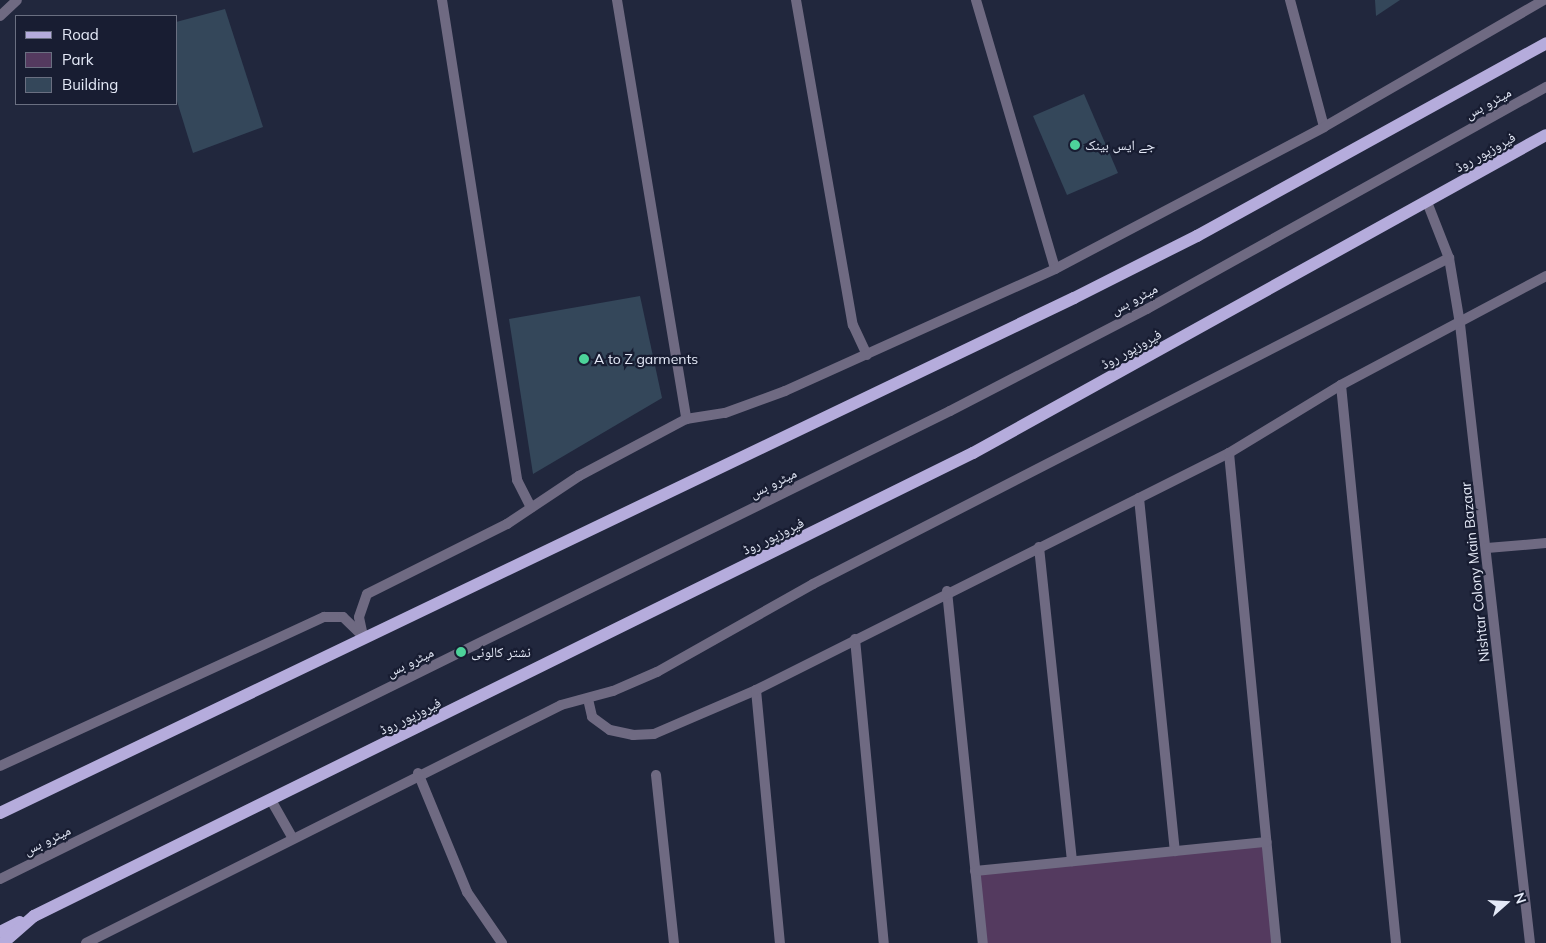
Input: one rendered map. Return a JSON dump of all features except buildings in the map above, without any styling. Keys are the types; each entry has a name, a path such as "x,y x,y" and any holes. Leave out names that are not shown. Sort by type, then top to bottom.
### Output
{"main road":[{"path":"0,813 363,636 1083,294 1197,236 1546,43"},
{"name":"فیروزپور روڈ","path":"3,943 34,916 973,453 1546,135"},
{"path":"0,932 34,916"}],"street":[{"path":"0,16 18,0"},
{"path":"442,0 517,480 531,508"},
{"path":"617,0 686,419"},
{"path":"796,0 853,325 867,355"},
{"path":"976,0 1056,269"},
{"path":"1290,0 1324,127"},
{"path":"363,636 358,617 367,594 531,508 579,476 686,419 747,406 867,355 1056,269 1324,127 1544,0"},
{"name":"میٹرو بس","path":"0,879 950,411 1147,309 1546,87"},
{"name":"Nishtar Colony Main Bazaar","path":"1427,202 1449,258 1460,324 1487,548 1530,943"},
{"path":"86,943 418,773 560,705 588,699 699,651 813,584 1449,258"},
{"path":"588,699 592,717 610,730 633,735 654,734 756,690 947,591 1229,453 1341,385 1460,324 1546,276"},
{"path":"1341,385 1396,943"},
{"path":"1229,453 1276,943"},
{"path":"1139,498 1175,851"},
{"path":"1487,548 1546,543"},
{"path":"1040,547 1072,861"},
{"path":"947,591 983,943"},
{"path":"0,766 324,617 343,617 363,636"},
{"path":"855,639 884,943"},
{"path":"756,690 780,943"},
{"path":"418,773 467,892 502,943"},
{"path":"656,775 674,943"},
{"path":"272,800 292,837"},
{"path":"975,871 1267,842"}],"green space":[{"path":"1267,842 1276,943 983,943 975,871"}],"place":[{"name":"جے ایس بینک","path":"1075,145"},
{"name":"A to Z garments","path":"584,359"},
{"name":"نشتر کالونی","path":"461,652"}]}
